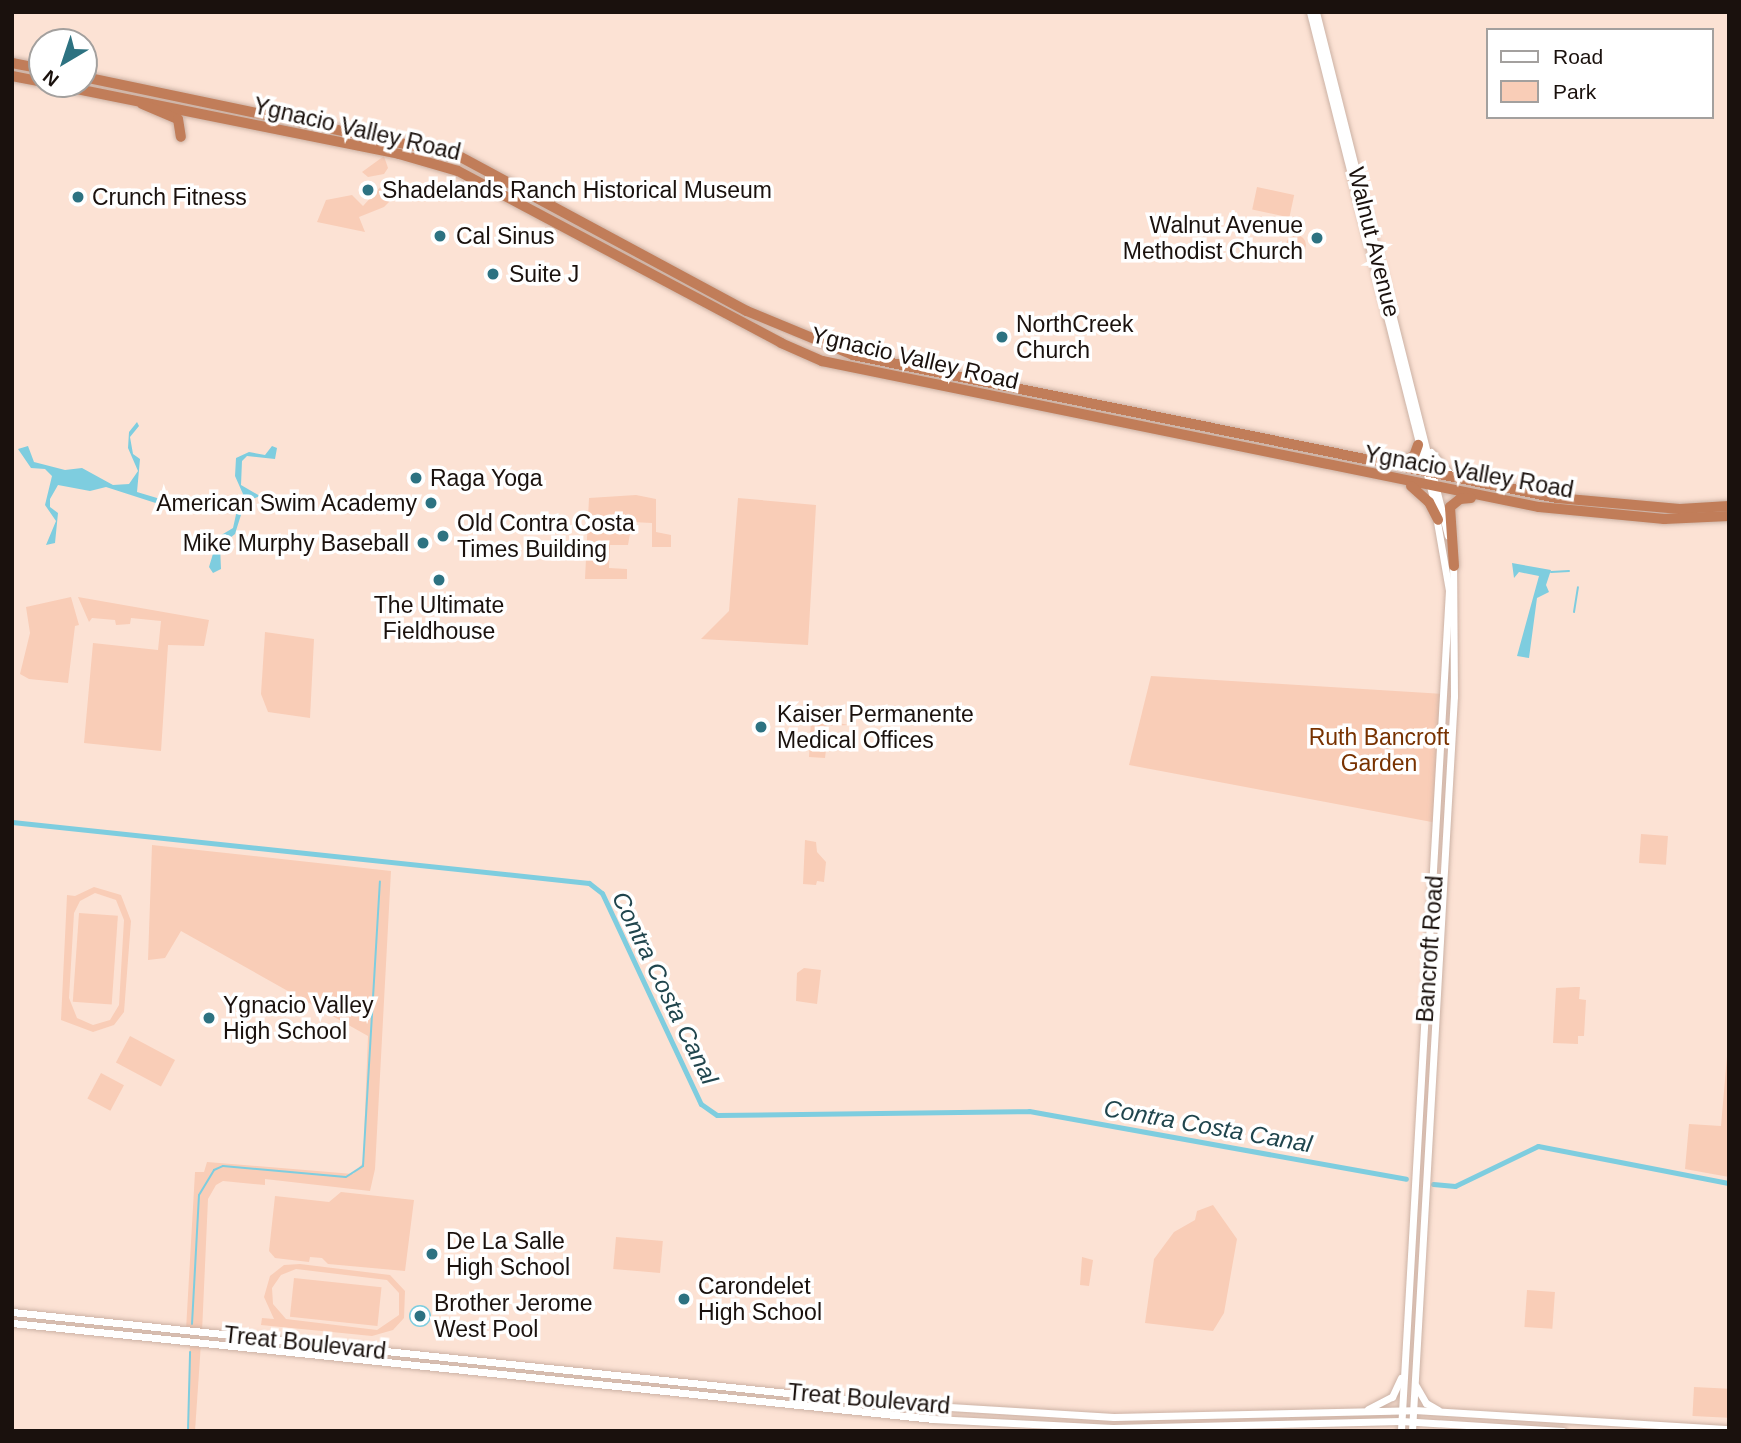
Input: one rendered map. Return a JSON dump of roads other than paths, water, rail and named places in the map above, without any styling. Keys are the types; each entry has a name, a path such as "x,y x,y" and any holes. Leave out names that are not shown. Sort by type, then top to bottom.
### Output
{"highway":[{"name":"Ygnacio Valley Road","path":"98,80 457,155 747,311 853,355 1582,502 1680,509 1729,506"},
{"name":"Ygnacio Valley Road","path":"98,94 458,171 822,361 1504,501 1611,515 1729,516"},
{"path":"139,102 151,111 178,118 181,137 187,120 199,114"},
{"path":"1396,464 1414,456 1423,446"},
{"path":"1380,476 1419,490 1438,520"},
{"path":"1454,566 1450,507 1466,498 1504,501"}],"main road":[{"name":"Walnut Avenue","path":"1310,12 1423,446"},
{"name":"Walnut Avenue","path":"1316,12 1429,470"},
{"path":"1423,446 1451,475"},
{"name":"Bancroft Road","path":"1412,1426 1454,685 1454,566 1429,470"},
{"name":"Bancroft Road","path":"1401,1431 1449,590 1434,487"},
{"path":"1418,1135 1423,1138 1427,1153"},
{"name":"Treat Boulevard","path":"12,1312 884,1404 1114,1417 1414,1410 1729,1429"},
{"name":"Treat Boulevard","path":"12,1323 933,1419 1113,1428 1401,1422 1412,1426 1563,1431"},
{"path":"1363,1411 1392,1396 1404,1371"},
{"path":"1415,1384 1426,1403 1442,1412"}],"water":[{"path":"137,422 139,426 130,437 133,454 140,459 137,492 177,504 191,498 194,507 168,507 106,487 90,491 58,485 50,499 50,507 58,513 55,543 46,545 56,521 45,505 52,476 45,469 31,468 18,449 28,446 34,462 65,470 82,468 113,485 129,484 138,471 128,448 129,432"},
{"path":"272,446 277,448 275,459 247,456 242,461 241,485 260,496 245,502 235,534 220,546 221,569 213,573 209,567 218,537 233,528 237,510 203,501 238,506 243,494 235,476 236,458 249,452 265,455"},
{"path":"1512,563 1551,570 1546,585 1549,592 1537,598 1529,658 1517,656 1539,576 1519,572 1514,578"},
{"name":"Brother Jerome West Pool","path":"420,1305 428,1308 431,1316 428,1324 420,1327 412,1324 409,1316 412,1308"}],"waterway":[{"path":"1551,572 1569,571"},
{"path":"1574,612 1578,587"},
{"name":"Contra Costa Canal","path":"12,822 589,883 602,893 701,1104 717,1115 1029,1111 1406,1179"},
{"path":"192,1324 199,1195 214,1170 223,1166 346,1177 363,1166 380,882"},
{"name":"Contra Costa Canal","path":"1433,1184 1455,1186 1538,1146 1729,1183"},
{"path":"188,1431 190,1352"}],"place":[{"name":"Shadelands Ranch Historical Museum","path":"368,190"},
{"name":"Crunch Fitness","path":"78,197"},
{"name":"Cal Sinus","path":"440,236"},
{"name":"Walnut Avenue Methodist Church","path":"1317,238"},
{"name":"Suite J","path":"493,274"},
{"name":"NorthCreek Church","path":"1002,337"},
{"name":"Raga Yoga","path":"416,478"},
{"name":"American Swim Academy","path":"431,503"},
{"name":"Old Contra Costa Times Building","path":"443,536"},
{"name":"Mike Murphy Baseball","path":"423,543"},
{"name":"The Ultimate Fieldhouse","path":"439,580"},
{"name":"Kaiser Permanente Medical Offices","path":"761,727"},
{"name":"Ygnacio Valley High School","path":"209,1018"},
{"name":"De La Salle High School","path":"432,1254"},
{"name":"Carondelet High School","path":"684,1299"},
{"name":"Brother Jerome West Pool","path":"420,1316"}],"park label":[{"name":"Ruth Bancroft Garden","path":"1379,750"}]}
